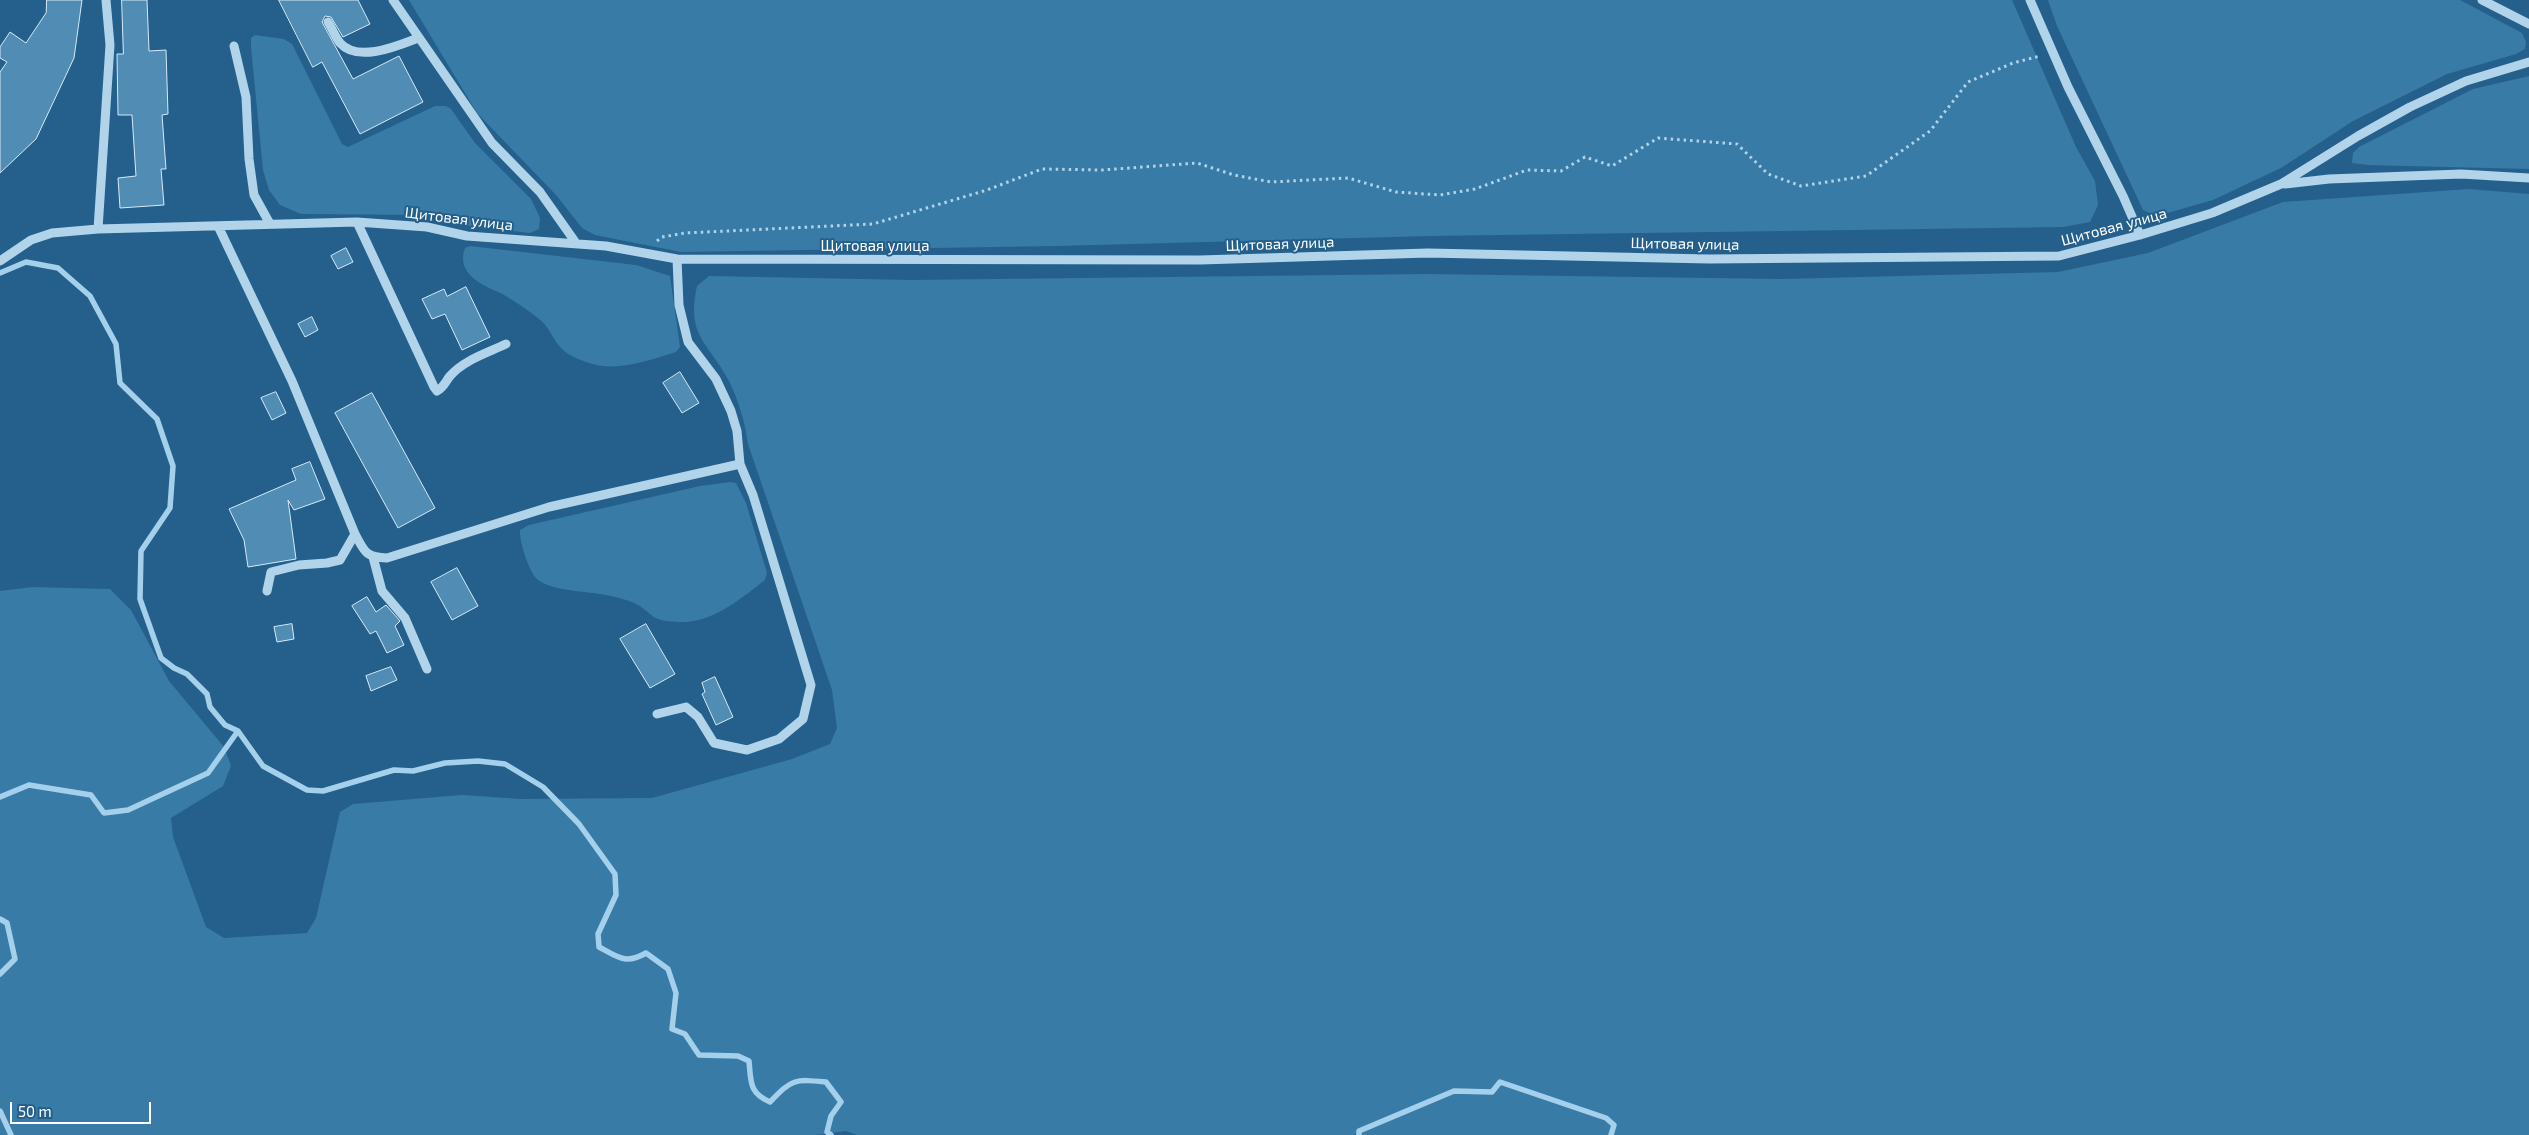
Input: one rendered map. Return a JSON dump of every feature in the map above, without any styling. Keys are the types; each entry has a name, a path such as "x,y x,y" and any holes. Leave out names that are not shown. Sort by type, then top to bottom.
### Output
{"street":[{"path":"98,229 110,45 106,0"},
{"path":"394,0 418,38 492,143 540,192 576,243"},
{"path":"2030,0 2053,53 2140,235"},
{"path":"2482,0 2529,24"},
{"path":"328,22 340,43 350,49 371,53 418,38"},
{"path":"234,46 246,97 248,160 254,195 270,224"},
{"name":"Щитовая улица","path":"0,261 31,240 52,233 98,229 357,222 427,227 467,236 576,243 677,259 1200,260 1428,253 1555,254 1709,259 2059,256 2140,235 2212,213 2281,184 2358,136 2410,107 2466,81 2529,62"},
{"path":"2281,184 2329,179 2461,174 2529,178"},
{"path":"357,222 437,391 444,387 450,376 470,360 506,344"},
{"path":"218,226 292,381 355,534 366,553 372,558 382,591 404,618 427,669"},
{"path":"658,714 686,707 698,717 714,743 747,750 779,739 803,719 811,685 753,495 740,464 737,431 716,379 688,342 679,305 677,259"},
{"path":"372,558 387,558 549,507 740,464"},
{"path":"267,591 271,572 299,565 340,560 355,534"}],"path":[{"path":"643,253 662,238 685,233 873,224 987,190 1042,169 1102,170 1197,163 1234,175 1271,182 1348,178 1396,192 1440,195 1475,189 1527,170 1561,171 1585,158 1612,166 1658,138 1667,138 1737,144 1768,174 1801,186 1866,176 1930,131 1968,82 2013,63 2053,53"}],"shaded area":[{"path":"409,0 2012,0 2076,147 2095,181 2098,205 2090,222 2063,227 1431,236 1056,246 681,252 595,235 582,228 557,196 477,113"},
{"path":"2048,0 2460,0 2522,33 2526,42 2525,49 2516,54 2447,74 2353,121 2281,168 2213,200 2157,216 2143,210 2057,26"},
{"path":"255,35 284,39 292,44 342,144 348,147 435,106 446,106 451,109 475,143 531,199 540,218 539,229 530,233 470,226 428,215 301,214 280,205 269,190 263,170 251,47 251,38"},
{"path":"2529,76 2529,169 2352,163 2353,153 2359,147 2473,89"},
{"path":"2469,189 2529,194 2529,1135 857,1135 846,1131 816,1135 0,1135 0,591 33,587 110,589 131,610 169,681 224,747 231,766 223,786 171,818 173,837 206,927 224,938 307,933 316,918 340,812 353,804 462,795 521,799 652,798 792,759 830,744 837,728 832,690 748,444 736,397 729,381 701,338 694,317 697,286 709,276 911,280 1426,274 1782,279 2058,272 2148,253 2283,202"},
{"path":"470,246 636,265 670,276 680,347 676,352 620,366 597,365 573,357 559,346 543,322 513,300 483,285 471,276 466,270 463,260 465,248"},
{"path":"736,483 746,503 767,573 765,580 747,594 718,613 708,617 685,622 671,622 654,617 640,606 622,599 552,586 537,579 525,556 520,530 529,525 700,486"}],"building":[{"path":"47,0 82,0 74,58 36,139 0,173 0,72 7,62 0,58 0,47 10,32 26,43 46,13"},
{"path":"122,0 147,0 149,51 166,50 168,114 162,115 166,169 161,169 164,205 120,208 118,178 136,176 132,115 118,115 117,54 123,54"},
{"path":"279,0 358,0 370,24 343,37 331,17 325,16 322,22 353,79 399,56 423,102 360,134 322,62 313,67"},
{"path":"346,248 353,262 338,269 331,256"},
{"path":"466,287 490,337 462,350 445,314 432,319 422,299 444,289 447,296"},
{"path":"312,317 318,330 305,337 298,324"},
{"path":"680,372 699,403 682,413 663,383"},
{"path":"276,392 286,413 272,420 261,398"},
{"path":"372,393 435,508 398,528 335,413"},
{"path":"310,462 325,499 294,510 288,500 296,559 248,567 244,540 229,509 296,480 292,469"},
{"path":"457,568 478,606 452,620 431,582"},
{"path":"367,597 376,612 386,605 400,621 395,626 404,645 387,653 376,631 370,634 352,606"},
{"path":"292,624 294,639 277,642 274,627"},
{"path":"646,624 675,674 650,688 620,639"},
{"path":"391,667 397,680 371,691 366,676"},
{"path":"715,677 733,717 716,725 702,694 705,692 702,683"}],"waterway":[{"path":"0,273 26,262 58,268 90,296 116,344 120,383 157,419 173,466 170,508 141,551 140,599 161,658 174,668 187,674 207,694 210,707 225,725 238,731 263,766 307,790 323,791 394,770 413,771 445,763 478,761 505,764 543,787 579,824 615,874 616,895 598,934 599,947 627,959 639,957 646,953 668,969 676,993 672,1029 685,1034 699,1055 738,1056 749,1061 752,1086 763,1099 770,1102 794,1082 826,1082 841,1102 831,1116 827,1132 831,1135"},
{"path":"0,797 29,785 91,795 104,813 128,810 208,773 238,731"},
{"path":"0,919 7,923 15,959 0,974"},
{"path":"1359,1135 1359,1131 1454,1091 1492,1092 1500,1082 1606,1118 1614,1125 1611,1135"},
{"path":"0,1111 11,1135"}]}
